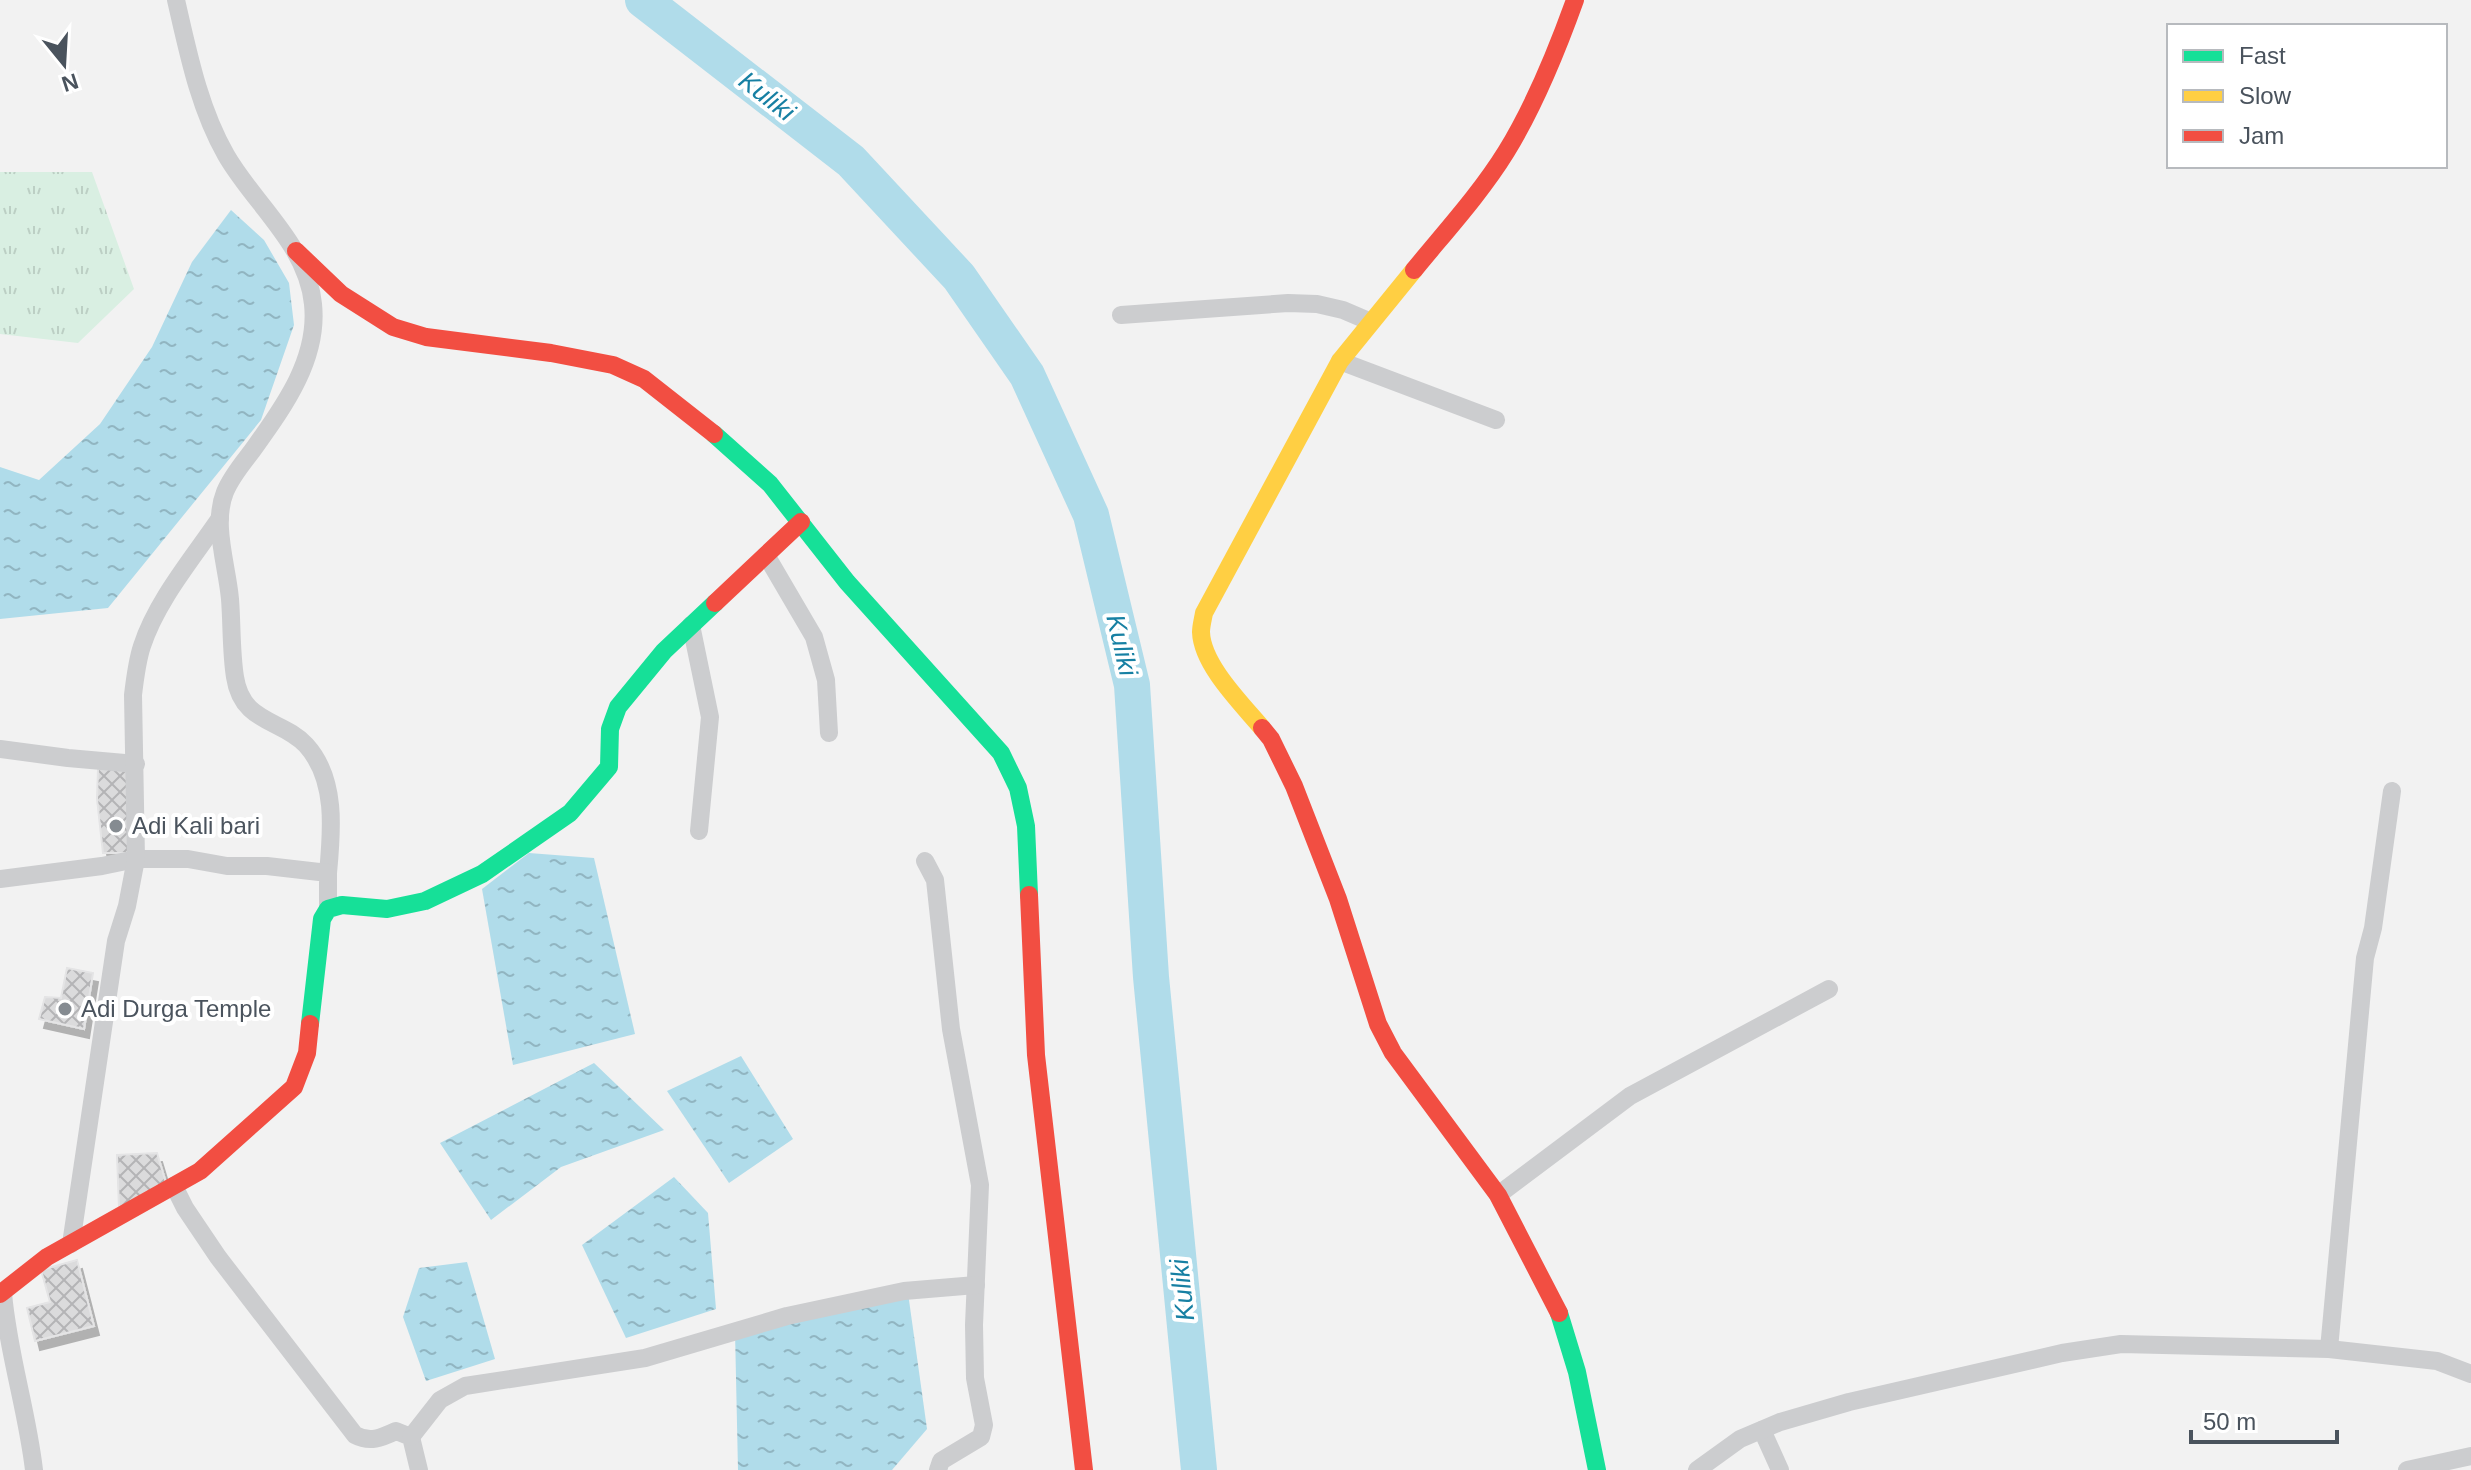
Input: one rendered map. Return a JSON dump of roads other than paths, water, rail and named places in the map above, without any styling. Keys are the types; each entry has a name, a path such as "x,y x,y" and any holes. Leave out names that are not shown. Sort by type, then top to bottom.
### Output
{"street":[{"path":"176,0 190,61 225,154 296,251 341,294 393,327 426,337 551,353 613,365 644,379 672,399 770,484 847,582 1001,753 1018,788 1026,826 1036,1055 1084,1470"},
{"path":"1575,0 1558,48 1530,110 1504,155 1340,361 1204,613 1201,634 1208,657 1227,687 1271,739 1294,786 1338,899 1378,1024 1393,1053 1498,1195 1554,1302 1566,1330 1597,1470"},
{"path":"34,1470 19,1384 6,1333 2,1293 45,1259 200,1171 294,1087 307,1053 322,919 328,909 332,833 330,808 325,783 306,745 249,708 239,692 220,518 225,492 290,394 311,343 313,303 296,251"},
{"path":"1121,315 1253,304 1317,304 1343,310 1371,322"},
{"path":"1340,361 1496,420"},
{"path":"71,1244 116,941 129,898 136,859 133,695 143,644 160,609 220,518"},
{"path":"328,909 342,905 387,909 425,901 482,874 570,813 609,767 610,729 618,707 664,651 801,522"},
{"path":"766,555 814,637 826,680 829,733"},
{"path":"691,625 710,717 699,831"},
{"path":"0,749 136,764"},
{"path":"2329,1349 2365,958 2373,928 2392,791"},
{"path":"0,879 136,859 188,859 227,866 267,866 328,873"},
{"path":"925,861 935,880 951,1029 980,1185 975,1378 984,1425 981,1437 941,1461 938,1470"},
{"path":"1498,1195 1630,1096 1829,989"},
{"path":"174,1186 218,1257 355,1435 364,1440 379,1439 396,1431 411,1437"},
{"path":"411,1437 440,1400 465,1386 645,1358 787,1316 904,1291 976,1285"},
{"path":"1697,1470 1740,1439 1780,1422 1849,1402 2062,1353 2121,1344 2329,1349 2437,1361 2468,1374 2471,1393"},
{"path":"1762,1430 1780,1470"},
{"path":"411,1437 419,1470"},
{"path":"2407,1470 2471,1456"}],"water":[{"path":"231,210 264,240 289,283 294,325 261,420 108,608 0,619 0,467 39,480 100,424 152,347 192,262"},
{"path":"529,853 594,858 635,1034 513,1065 482,889"},
{"path":"741,1056 793,1139 729,1183 667,1091"},
{"path":"594,1063 664,1130 561,1167 491,1220 440,1143"},
{"path":"674,1177 708,1213 716,1309 626,1338 582,1245"},
{"path":"467,1262 495,1359 426,1381 403,1317 419,1268"},
{"path":"908,1293 927,1429 892,1470 738,1470 735,1331"}],"waterway":[{"name":"Kuliki","path":"643,0 851,161 959,277 1027,375 1091,515 1132,685 1151,977 1199,1470"}],"place":[{"name":"Adi Kali bari","path":"116,826"},
{"name":"Adi Durga Temple","path":"65,1009"}]}
